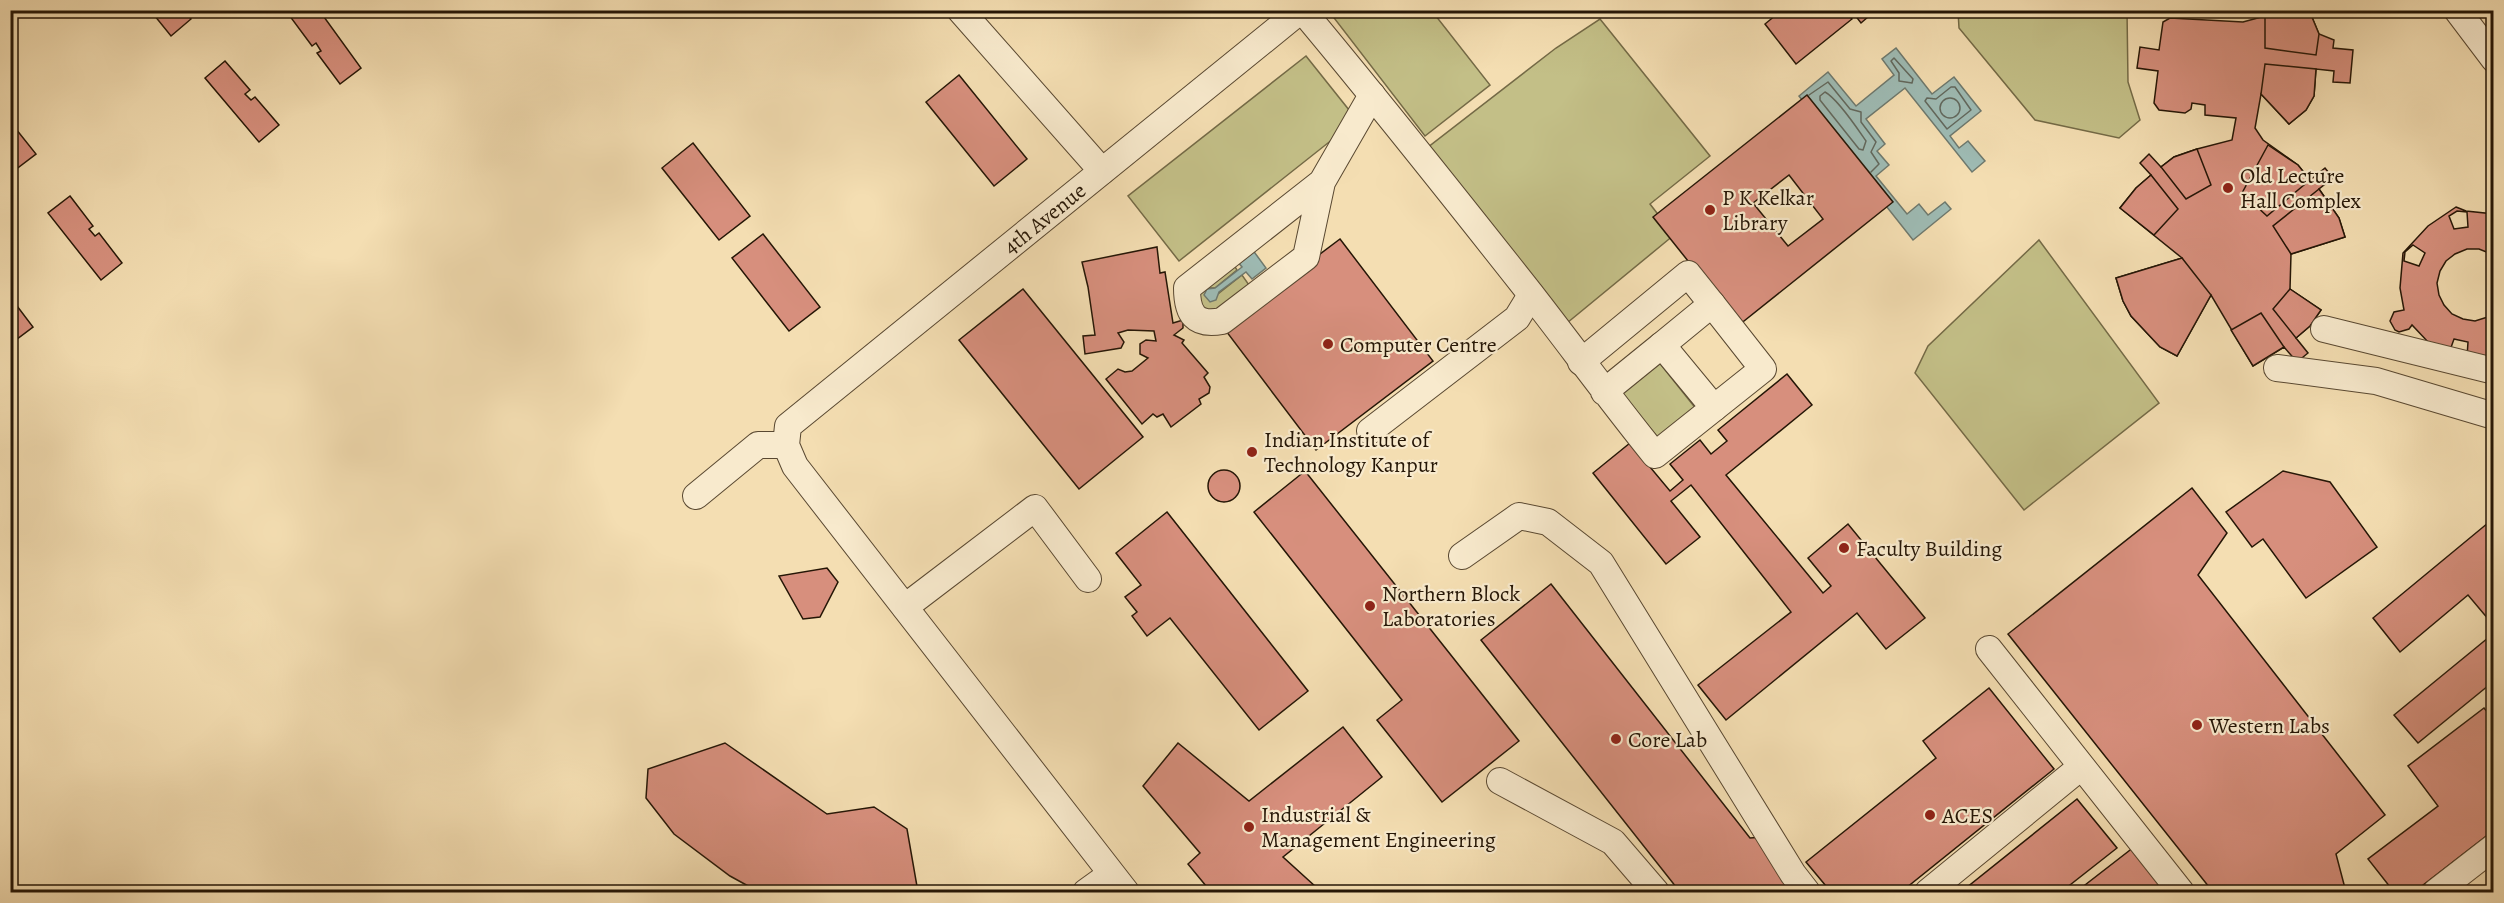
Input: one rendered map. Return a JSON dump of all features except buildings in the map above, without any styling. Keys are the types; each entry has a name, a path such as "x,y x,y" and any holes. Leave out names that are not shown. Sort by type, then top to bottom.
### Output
{"street":[{"path":"960,10 1101,171"},
{"path":"1301,10 1372,95 1531,295 1581,362 1604,392 1655,454 1763,369 1688,274 1581,362"},
{"name":"4th Avenue","path":"787,435 1101,171 1301,10"},
{"path":"2457,10 2493,58"},
{"path":"1322,182 1187,288 1187,306 1197,319 1207,324 1222,321 1306,257 1322,182 1372,95"},
{"path":"1370,431 1517,318 1531,295"},
{"path":"1604,392 1712,304"},
{"path":"2324,329 2493,371"},
{"path":"1662,345 1714,408"},
{"path":"2277,368 2376,381 2493,416"},
{"path":"696,496 758,445 787,435 795,466 1118,883 1086,892"},
{"path":"905,607 1035,508 1088,579"},
{"path":"1462,556 1519,516 1548,522 1601,563 1793,874 1807,892"},
{"path":"1989,650 2181,892"},
{"path":"1928,892 2081,767"},
{"path":"1500,781 1613,842 1656,892"},
{"path":"2436,892 2493,847"}],"shaded area":[{"path":"1335,11 1432,11 1490,85 1425,136 1331,14"},
{"path":"1958,11 2127,11 2128,82 2140,120 2119,138 2035,120 1959,28"},
{"path":"1600,19 1710,156 1650,204 1674,235 1567,323 1427,148 1556,48"},
{"path":"1306,56 1357,120 1179,261 1128,196"},
{"path":"2039,240 2159,403 2024,510 1915,373 1928,346"},
{"path":"1232,262 1237,270 1215,288 1211,288 1219,293 1242,275 1249,285 1218,309 1206,310 1200,305 1200,287"},
{"path":"1658,361 1701,415 1664,445 1621,392"}],"water":[{"path":"1896,48 1932,94 1954,77 1981,111 1950,136 1959,148 1968,141 1985,161 1972,172 1905,88 1866,119 1885,144 1877,151 1889,165 1876,176 1907,214 1919,204 1928,215 1945,202 1951,209 1913,240 1799,96 1828,72 1856,106 1894,75 1882,59"},
{"path":"1252,249 1266,268 1252,279 1246,272 1219,292 1216,300 1210,302 1204,295 1207,289 1215,288 1242,267 1237,261"}],"place":[{"name":"Old Lecture Hall Complex","path":"2228,188"},
{"name":"P K Kelkar Library","path":"1710,210"},
{"name":"Computer Centre","path":"1328,344"},
{"name":"Indian Institute of Technology Kanpur","path":"1252,452"},
{"name":"Faculty Building","path":"1844,548"},
{"name":"Northern Block Laboratories","path":"1370,606"},
{"name":"Western Labs","path":"2197,725"},
{"name":"Core Lab","path":"1616,739"},
{"name":"ACES","path":"1930,815"},
{"name":"Industrial & Management Engineering","path":"1249,827"}]}
